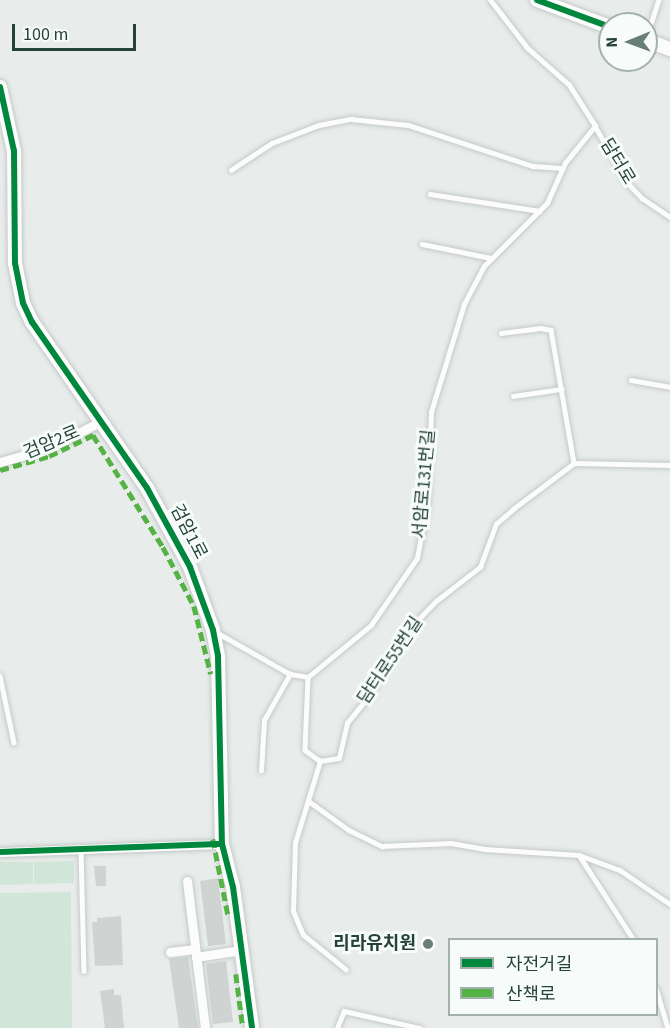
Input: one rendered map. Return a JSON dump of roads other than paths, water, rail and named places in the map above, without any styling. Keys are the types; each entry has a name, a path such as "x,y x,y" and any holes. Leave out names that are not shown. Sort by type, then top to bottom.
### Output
{"street":[{"path":"537,0 598,23"},
{"name":"검암1로","path":"0,87 14,151 15,263 23,303 32,322 102,421 168,525 190,567 213,630 218,656 222,844 233,887 252,1028"},
{"name":"검암2로","path":"0,462 47,448 102,421"},
{"path":"0,852 222,844"},
{"path":"187,881 205,1028"},
{"path":"170,952 242,950"}],"lane":[{"path":"490,0 528,49 569,85 595,126"},
{"path":"231,170 272,143 319,125 351,119 400,123 471,142 533,166 562,168"},
{"name":"서암로131번길","path":"308,677 371,625 417,558 427,504 431,412 464,304 491,258 540,211 553,193 562,168 595,126"},
{"name":"담터로","path":"595,126 627,182 642,198 670,217"},
{"path":"430,194 540,211"},
{"path":"422,244 491,258"},
{"path":"501,333 541,328 551,330 574,464 670,465"},
{"path":"631,380 670,387"},
{"path":"513,396 561,389"},
{"name":"담터로55번길","path":"320,761 339,758 347,723 368,697 408,630 436,601 480,567 496,524 574,464"},
{"path":"213,630 290,674 308,677 305,750 320,761 310,802 301,823 292,864 295,924 315,947 346,970"},
{"path":"261,771 264,720 290,674"},
{"path":"0,676 14,743"},
{"path":"310,802 349,830 382,846 451,843 484,849 579,855 620,870 670,904"},
{"path":"81,849 84,971"},
{"path":"579,855 633,938"},
{"path":"658,992 668,1028"},
{"path":"337,1028 344,1011 420,1028"}],"place":[{"name":"리라유치원","path":"428,944"}]}
